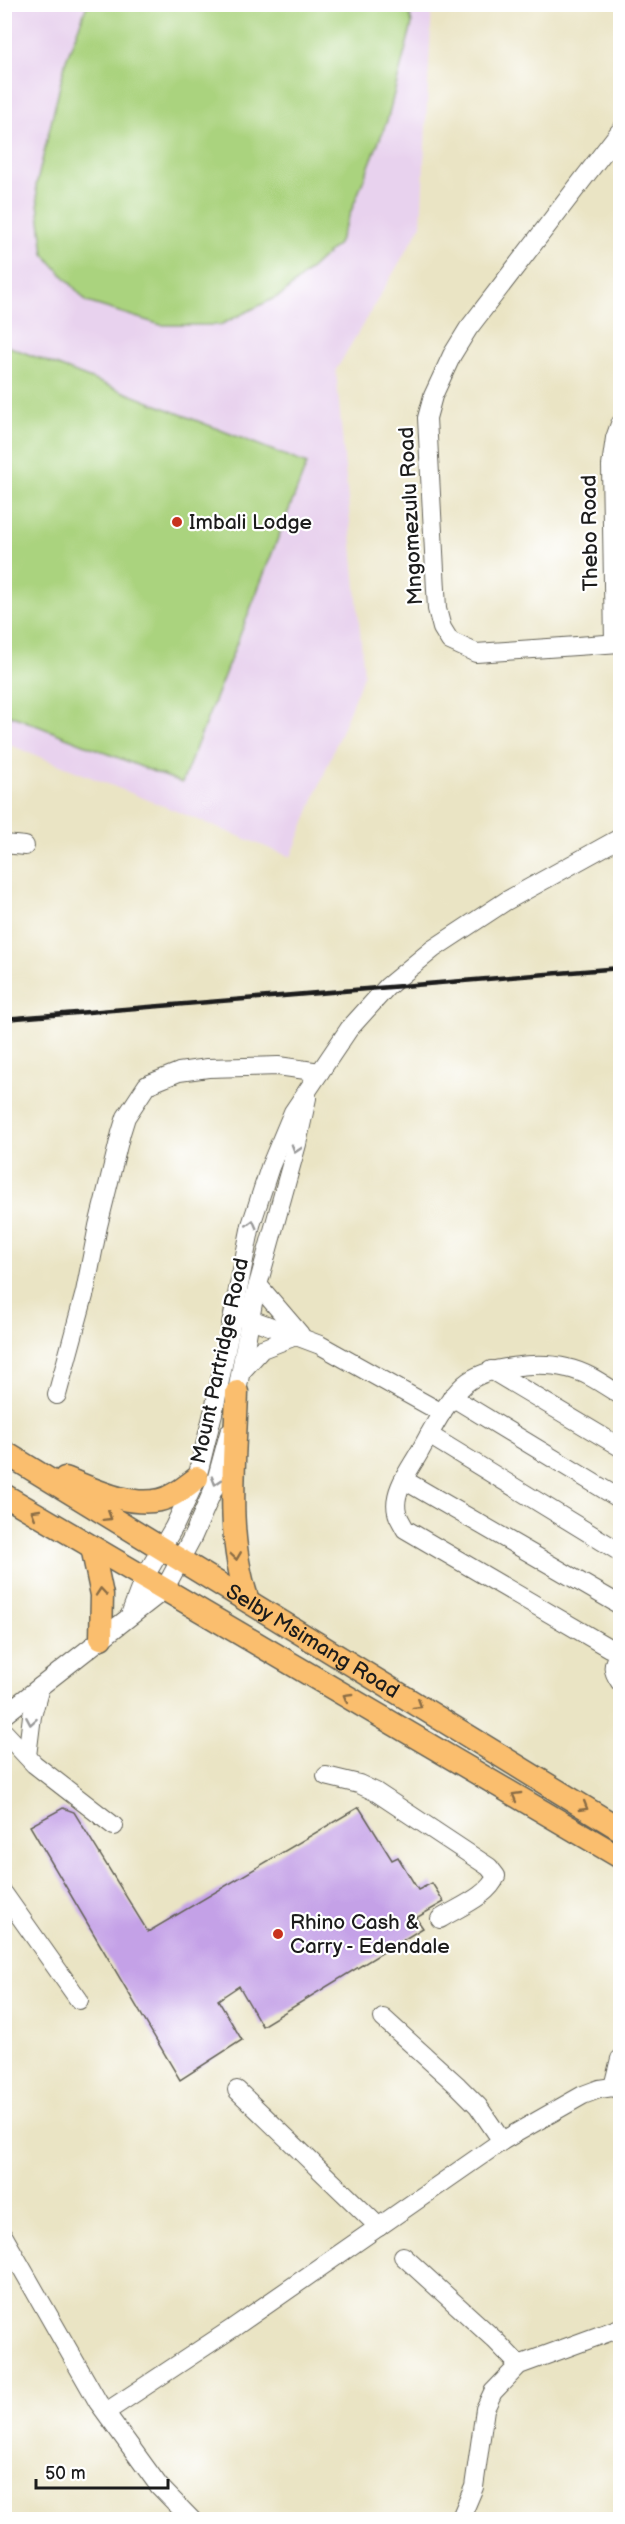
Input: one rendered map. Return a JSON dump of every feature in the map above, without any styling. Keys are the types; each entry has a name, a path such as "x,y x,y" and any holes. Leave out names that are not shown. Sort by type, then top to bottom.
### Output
{"main road":[{"path":"239,1383 233,1520 238,1573 248,1601"},
{"path":"11,1457 113,1496 134,1500 161,1500 176,1494 197,1478"},
{"name":"Selby Msimang Road","path":"11,1457 160,1550 248,1601 621,1829"},
{"name":"Selby Msimang Road","path":"4,1495 621,1857"},
{"path":"92,1547 102,1594 101,1638"}],"street":[{"name":"Mngomezulu Road","path":"617,643 476,653 450,640 442,627 437,609 428,418 439,381 468,329 621,131"},
{"name":"Thebo Road","path":"617,643 616,454 621,424"},
{"name":"Mount Partridge Road","path":"130,1615 144,1578 178,1520 197,1478 209,1436 251,1225 260,1195 293,1112 349,1029 387,987 433,949 506,901 621,838"},
{"path":"4,844 25,846"},
{"path":"57,1395 86,1292 98,1226 123,1125 137,1098 147,1085 179,1072 208,1068 278,1066 320,1072"},
{"name":"Mount Partridge Road","path":"4,1715 164,1590 180,1562 214,1488 228,1441 250,1317 297,1144 308,1092"},
{"path":"258,1285 301,1336"},
{"path":"232,1314 250,1317 301,1336 442,1413"},
{"path":"239,1383 262,1349 301,1336"},
{"path":"621,1395 592,1377 567,1368 541,1365 491,1370 472,1379 452,1397 404,1480 397,1497 397,1512 405,1529 615,1651 613,1673 621,1682"},
{"path":"491,1370 621,1447"},
{"path":"452,1397 621,1499"},
{"path":"429,1435 621,1552"},
{"path":"404,1480 621,1605"},
{"path":"18,1751 32,1716 40,1687"},
{"path":"4,1732 18,1751 114,1826"},
{"path":"326,1776 359,1784 376,1792 489,1867 496,1876 494,1882 440,1919"},
{"path":"4,1894 79,2000"},
{"path":"383,2018 478,2106 502,2141"},
{"path":"106,2412 502,2141 583,2095 600,2089 617,2089 621,2059"},
{"path":"237,2090 379,2227"},
{"path":"4,2237 106,2412 159,2486 192,2520"},
{"path":"403,2256 519,2365"},
{"path":"460,2520 474,2487 485,2409 493,2392 519,2365 621,2328"}],"shaded area":[{"name":"Imbali Lodge","path":"4,5 432,5 421,226 336,370 364,674 291,857 5,743"}],"green space":[{"path":"87,5 408,5 412,24 387,121 338,244 283,294 220,325 161,325 87,302 44,254 36,186 66,60"},
{"path":"5,345 307,464 182,783 5,713"}],"building":[{"path":"359,1807 392,1860 398,1857 418,1890 432,1883 444,1902 416,1918 423,1928 262,2026 239,1986 218,2000 242,2040 180,2080 30,1826 63,1808 74,1812 148,1932"}],"railway":[{"path":"4,1019 620,968"}],"place":[{"name":"Imbali Lodge","path":"177,522"},
{"name":"Rhino Cash & Carry - Edendale","path":"278,1934"}]}
